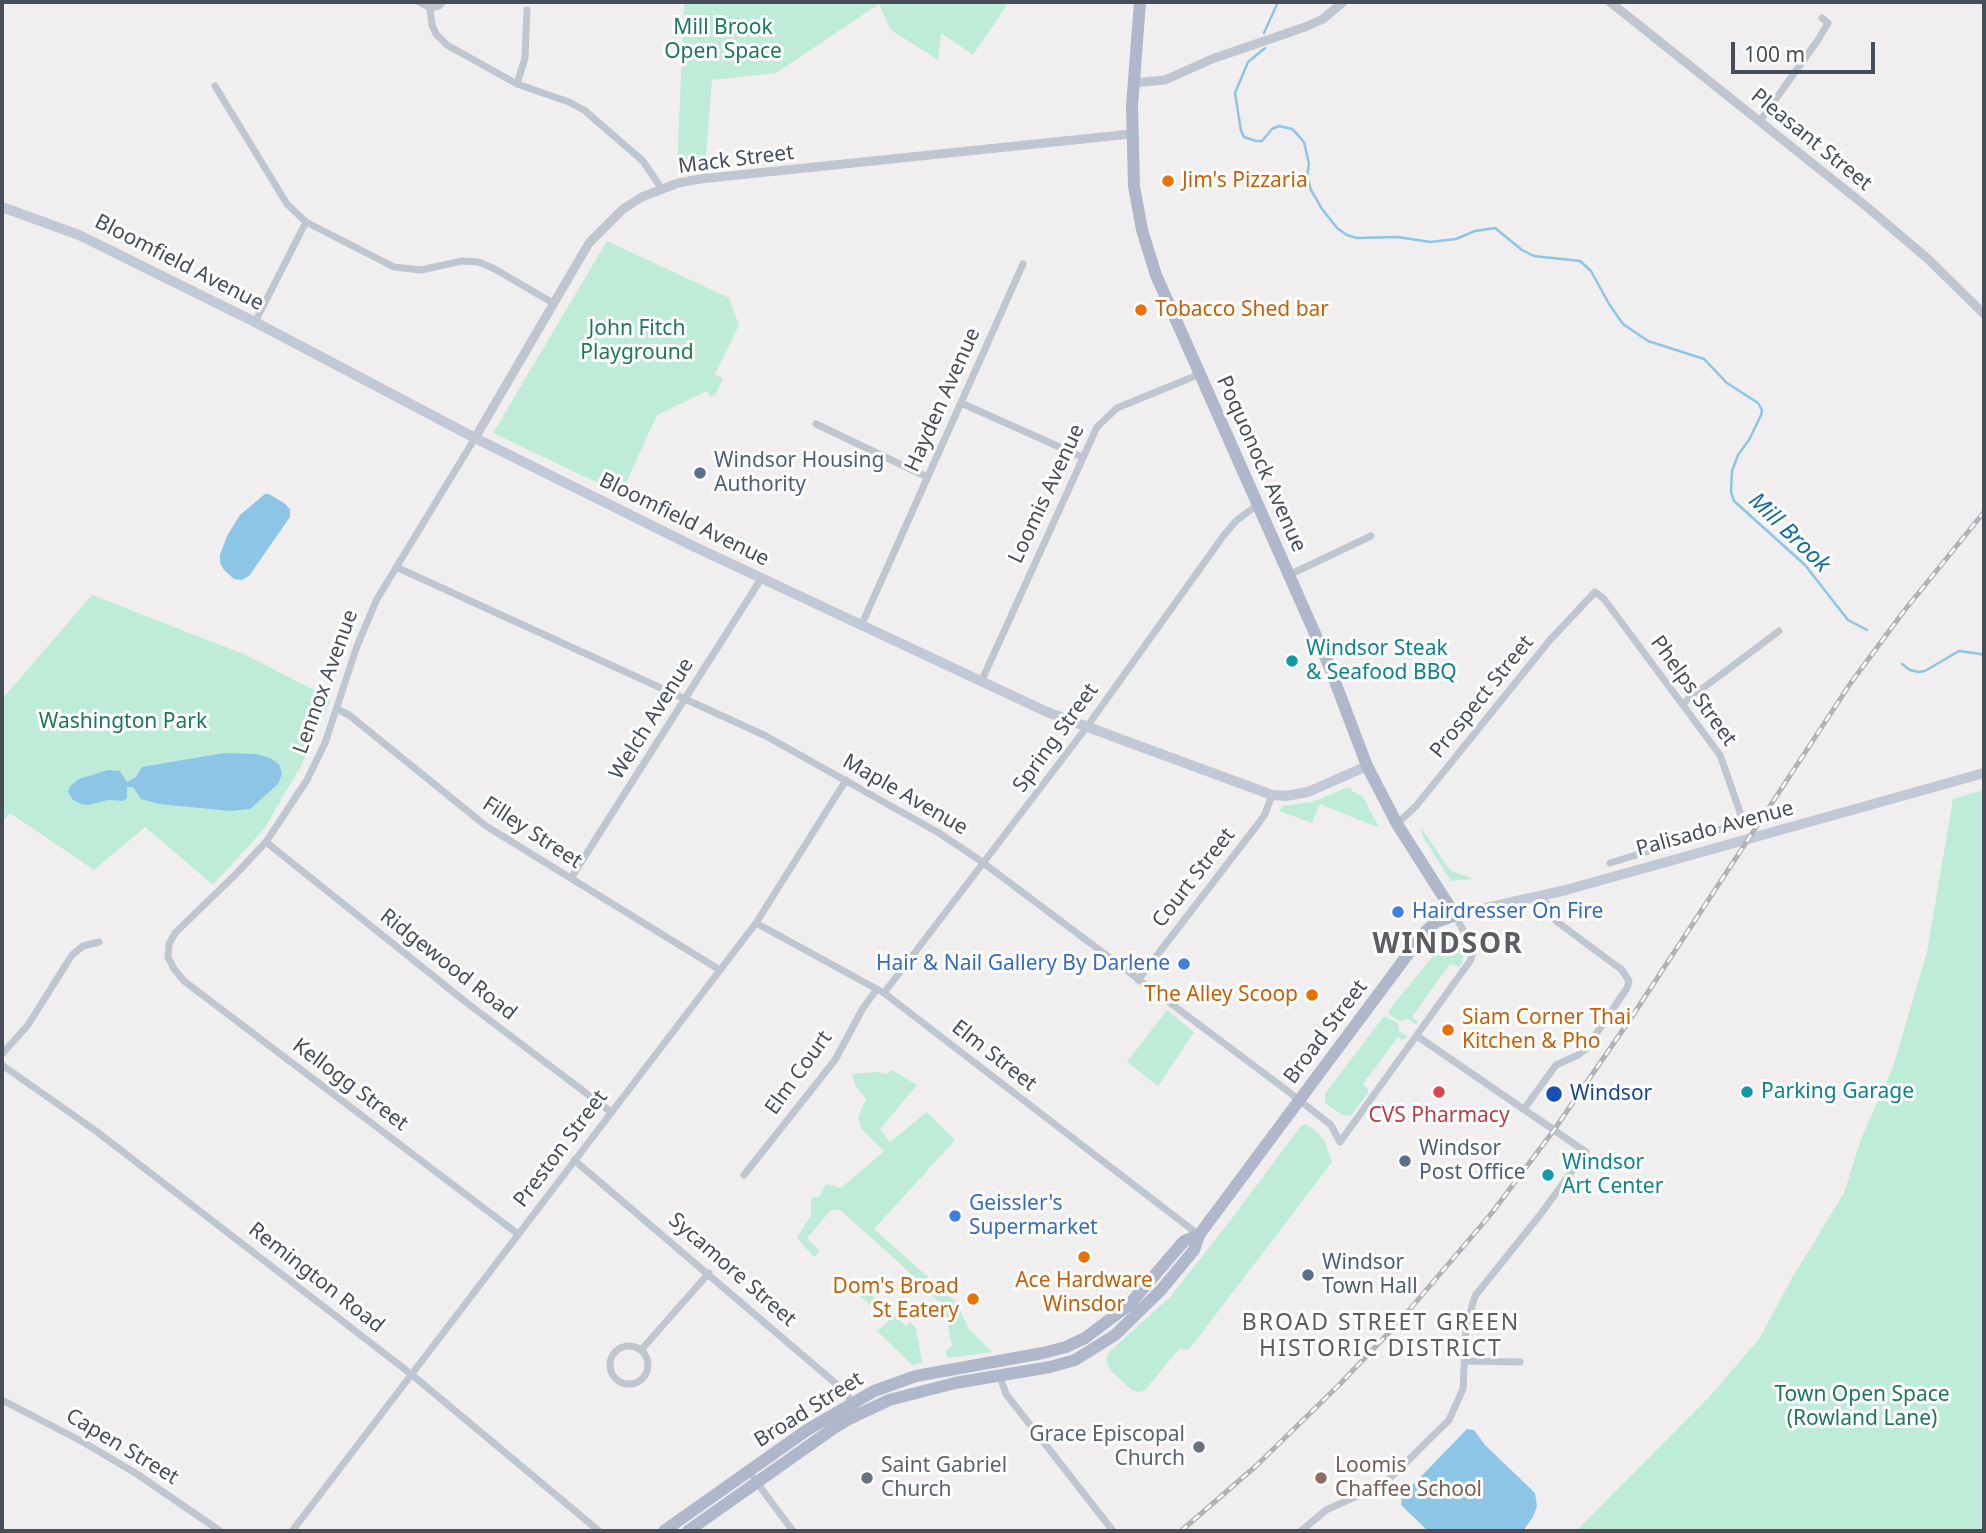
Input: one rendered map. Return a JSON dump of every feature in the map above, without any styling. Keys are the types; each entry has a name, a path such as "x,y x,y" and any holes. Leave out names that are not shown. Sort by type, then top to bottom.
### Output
{"main road":[{"name":"Poquonock Avenue","path":"1140,2 1131,134 1134,186 1142,230 1156,275 1328,663 1367,766 1397,824 1455,915"},
{"name":"Bloomfield Avenue","path":"2,207 79,234 255,322 475,438 761,579 1086,728 1272,794 1286,796 1308,792 1367,766"},
{"name":"Palisado Avenue","path":"1455,915 1542,897 1984,773"},
{"name":"Broad Street","path":"664,1531 860,1413 907,1394 1051,1367 1075,1360 1093,1350 1124,1318 1184,1241 1199,1235 1427,930 1436,922 1455,915"},
{"name":"Broad Street","path":"688,1531 807,1430 853,1401 916,1376 1066,1347 1124,1318"},
{"path":"1085,1338 1093,1350"}],"street":[{"path":"419,2 430,8 443,2"},
{"path":"1133,83 1165,80 1212,58 1305,27 1323,19 1343,2"},
{"name":"Pleasant Street","path":"1610,2 1928,259 1984,314"},
{"path":"430,8 436,34 447,45 517,84 584,110 643,161 661,188"},
{"path":"517,84 526,58 527,10"},
{"path":"1760,121 1818,40 1828,23 1822,18"},
{"path":"215,86 287,204 306,222 394,267 421,270 462,261 478,262 553,303"},
{"name":"Mack Street","path":"475,438 589,243 604,225 623,209 661,188 700,179 1131,134"},
{"path":"255,322 306,222"},
{"name":"Hayden Avenue","path":"860,626 1023,264"},
{"name":"Loomis Avenue","path":"981,682 1097,427 1118,408 1200,374"},
{"path":"961,403 1082,457"},
{"path":"816,424 927,477"},
{"name":"Lennox Avenue","path":"168,957 169,944 174,933 266,842 307,780 325,743 366,622 396,566 475,438"},
{"name":"Spring Street","path":"880,991 984,863 1086,728 1224,535 1257,505"},
{"path":"1289,575 1371,536"},
{"name":"Maple Avenue","path":"396,566 766,736 939,833 984,863 1298,1100 1333,1127 1340,1142 1417,1036"},
{"name":"Welch Avenue","path":"571,878 761,579"},
{"name":"Phelps Street","path":"1595,592 1604,599 1720,755 1740,812 1740,823 1610,863"},
{"name":"Prospect Street","path":"1397,824 1416,806 1550,640 1595,592"},
{"path":"1682,704 1779,631"},
{"name":"Filley Street","path":"337,709 349,715 486,826 720,970"},
{"name":"Preston Street","path":"292,1531 756,923 846,780"},
{"name":"Court Street","path":"1138,980 1258,824 1272,794"},
{"name":"Ridgewood Road","path":"266,842 467,1003 611,1112"},
{"path":"1524,1109 1556,1065 1581,1053 1589,1045 1629,981 1622,970 1556,921 1542,897"},
{"path":"1301,1531 1325,1510 1384,1484 1442,1429 1460,1400 1465,1377 1467,1319 1475,1296 1586,1152 1417,1036 1472,957 1470,940 1455,915"},
{"name":"Elm Street","path":"756,923 880,991 1199,1235"},
{"path":"2,1054 28,1025 72,955 83,946 99,942"},
{"name":"Kellogg Street","path":"168,957 184,981 518,1234"},
{"name":"Elm Court","path":"744,1175 835,1060 863,1009 880,991"},
{"name":"Remington Road","path":"2,1065 96,1131 411,1374 599,1531"},
{"name":"Sycamore Street","path":"574,1160 841,1388 860,1413"},
{"path":"641,1350 709,1273"},
{"path":"631,1346 641,1350 648,1362 645,1374 635,1382 617,1379 610,1363 615,1353 631,1346"},
{"path":"1000,1360 999,1375 1006,1394 1113,1531"},
{"path":"1466,1361 1520,1362"},
{"name":"Capen Street","path":"2,1400 83,1442 137,1474 220,1531"},
{"path":"753,1477 793,1531"}],"green space":[{"name":"Mill Brook Open Space","path":"681,2 1009,2 973,55 941,33 938,60 891,30 879,4 776,73 712,80 705,170 677,170 684,3"},
{"name":"John Fitch Playground","path":"607,241 729,298 739,325 715,374 723,379 715,395 710,397 707,391 657,415 621,494 493,433"},
{"name":"Washington Park","path":"92,595 246,655 331,699 302,764 264,829 213,885 145,827 94,870 10,813 2,822 2,699"},
{"path":"1351,788 1363,797 1377,827 1320,804 1312,823 1280,811 1282,806 1312,802"},
{"name":"Town Open Space (Rowland Lane)","path":"1984,790 1984,1531 1576,1531 1710,1396 1759,1339 1792,1278 1844,1193 1861,1139 1893,1067 1927,952 1953,799"},
{"path":"1421,828 1451,871 1474,879 1451,881 1423,837"},
{"path":"1458,938 1464,943 1465,949 1462,963 1459,967 1450,964 1412,1017 1417,1021 1417,1025 1408,1019 1399,1021 1390,1015 1388,1011 1444,943"},
{"path":"1167,1010 1194,1032 1158,1086 1127,1062"},
{"path":"1384,1016 1398,1023 1399,1031 1408,1037 1402,1040 1398,1037 1363,1084 1368,1093 1351,1116 1342,1115 1325,1103 1325,1094"},
{"path":"892,1070 917,1085 880,1129 890,1142 927,1112 955,1140 874,1229 956,1302 969,1329 992,1352 948,1358 945,1351 952,1346 944,1307 840,1210 831,1210 807,1238 820,1251 814,1257 797,1238 811,1215 811,1198 819,1197 826,1184 841,1188 884,1151 861,1128 858,1117 866,1099 855,1085 852,1074 887,1074"},
{"path":"1305,1124 1324,1140 1332,1162 1191,1347 1188,1350 1179,1349 1145,1390 1132,1390 1111,1371 1106,1360 1108,1353 1170,1297"},
{"path":"862,1287 906,1326 910,1322 916,1328 922,1363 912,1365 877,1331 889,1321 854,1291"}],"water":[{"path":"265,494 284,503 290,509 290,517 249,576 242,580 234,579 224,570 220,555 227,536 240,515"},
{"path":"224,753 256,754 270,758 279,764 282,774 278,784 250,809 230,811 159,804 141,799 133,787 127,787 127,798 123,801 108,800 88,805 73,800 68,792 70,786 79,779 108,770 120,771 127,782 136,777 142,767"},
{"path":"1467,1429 1474,1430 1485,1445 1535,1493 1537,1506 1523,1531 1428,1531 1401,1505 1402,1496"}],"waterway":[{"name":"Mill Brook","path":"1264,33 1278,2"},
{"name":"Mill Brook","path":"1265,48 1248,62 1235,93 1241,131 1244,137 1256,141 1262,141 1272,129 1279,126 1292,129 1297,134 1304,142 1311,190 1337,228 1357,238 1398,237 1430,242 1456,239 1475,231 1495,228 1522,250 1534,256 1580,261 1591,271 1623,324 1648,341 1704,359 1727,383 1758,403 1762,410 1761,415 1732,471 1731,492 1734,501 1805,565 1848,620 1867,630"},
{"name":"Mill Brook","path":"1902,664 1918,672 1925,671 1959,651 1981,654 1984,658"}],"railway":[{"path":"1181,1531 1256,1466 1339,1385 1399,1322 1491,1214 1554,1130 1631,1018 1850,684 1904,611 1984,512"}],"place":[{"name":"Jim's Pizzaria","path":"1168,181"},
{"name":"Tobacco Shed bar","path":"1141,310"},
{"name":"Windsor Housing Authority","path":"700,473"},
{"name":"Windsor Steak & Seafood BBQ","path":"1292,661"},
{"name":"Hairdresser On Fire","path":"1398,912"},
{"name":"Hair & Nail Gallery By Darlene","path":"1184,964"},
{"name":"The Alley Scoop","path":"1312,995"},
{"name":"Siam Corner Thai Kitchen & Pho","path":"1448,1030"},
{"name":"CVS Pharmacy","path":"1439,1092"},
{"name":"Parking Garage","path":"1747,1092"},
{"name":"Windsor","path":"1554,1094"},
{"name":"Windsor Post Office","path":"1405,1161"},
{"name":"Windsor Art Center","path":"1548,1175"},
{"name":"Geissler's Supermarket","path":"955,1216"},
{"name":"Ace Hardware Winsdor","path":"1084,1257"},
{"name":"Windsor Town Hall","path":"1308,1275"},
{"name":"Dom's Broad St Eatery","path":"973,1299"},
{"name":"Grace Episcopal Church","path":"1199,1447"},
{"name":"Saint Gabriel Church","path":"867,1478"},
{"name":"Loomis Chaffee School","path":"1321,1478"}],"district":[{"name":"WINDSOR","path":"1448,945"},
{"name":"BROAD STREET GREEN HISTORIC DISTRICT","path":"1381,1336"}]}
